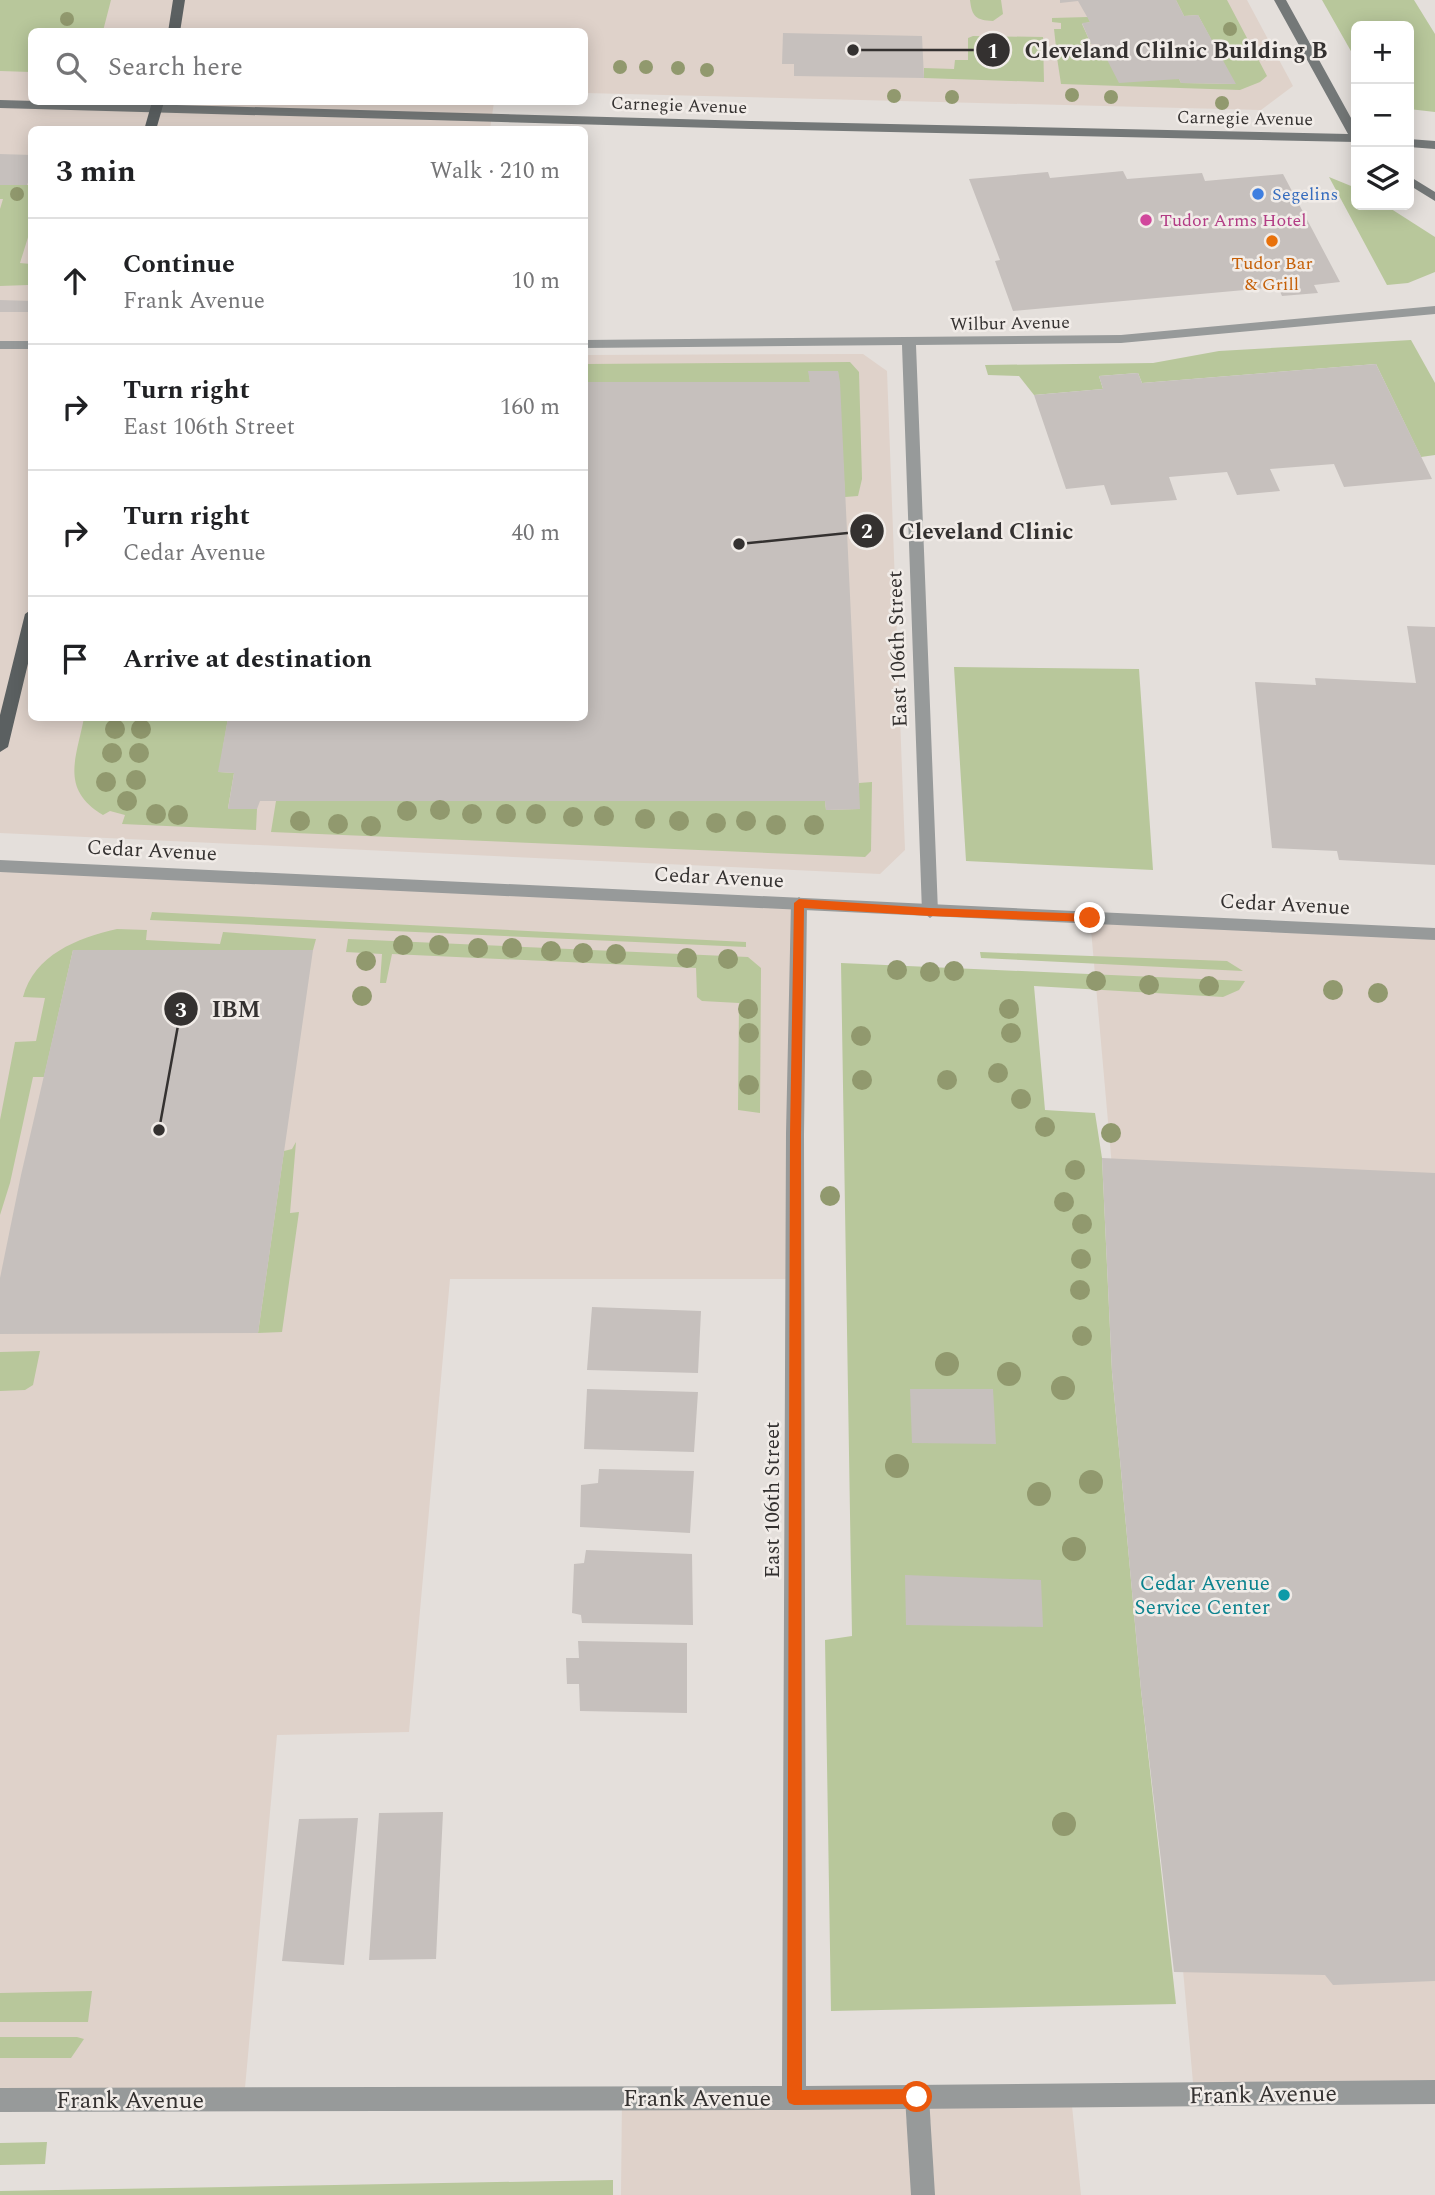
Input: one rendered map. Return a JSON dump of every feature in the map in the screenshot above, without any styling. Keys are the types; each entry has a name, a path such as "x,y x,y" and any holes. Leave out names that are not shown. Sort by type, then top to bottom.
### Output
{"main road":[{"path":"175,28 179,0"},
{"path":"1280,0 1351,128"},
{"name":"Carnegie Avenue","path":"0,104 28,104"},
{"path":"151,126 157,105"},
{"name":"Carnegie Avenue","path":"185,105 751,125 1351,137"},
{"path":"1414,143 1435,145"},
{"path":"1414,183 1435,197"},
{"path":"0,747 28,631"}],"street":[{"name":"Wilbur Avenue","path":"588,344 1121,339 1435,310"},
{"name":"East 106th Street","path":"909,342 930,912"},
{"path":"0,345 28,345"},
{"name":"Cedar Avenue","path":"0,866 1435,934"},
{"name":"East 106th Street","path":"794,2098 795,1147 799,903"},
{"name":"Frank Avenue","path":"0,2100 794,2098 1435,2092"},
{"path":"917,2097 923,2195"}],"shaded area":[{"path":"0,0 1247,0 1293,86 1261,110 588,93 588,28 28,28 28,105 494,105 490,126 28,126 28,721 588,721 588,355 863,354 887,371 905,850 880,874 0,833"},
{"path":"0,866 799,903 795,1279 450,1279 409,1732 277,1735 244,2099 0,2100"},
{"name":"Cedar Avenue Service Center","path":"1090,918 1435,934 1435,2092 1194,2094"},
{"path":"1071,2096 1081,2195 621,2195 622,2098"}],"green space":[{"path":"0,0 111,0 104,28 28,28 28,72 0,71"},
{"path":"970,0 1001,0 1003,14 993,21 983,20 974,14"},
{"path":"1176,0 1227,0 1267,76 1260,82 1240,90 1061,84 1056,51 1101,47 1179,79 1181,83 1235,84 1198,15 1184,16"},
{"path":"1322,0 1414,0 1435,34 1435,112 1414,110 1414,21 1351,21 1351,51"},
{"path":"1088,17 1090,22 1082,24 1091,44 1056,47 1054,29 1061,29 1061,23 1052,22 1052,18"},
{"path":"1043,37 1044,82 924,78 924,68 954,69 955,60 968,60 968,38"},
{"path":"1329,177 1351,186 1351,210 1393,210 1435,237 1435,272 1408,283 1387,285"},
{"path":"0,185 28,185 28,237 20,263 28,264 28,285 0,286 0,209 3,199 0,199"},
{"path":"1411,340 1435,383 1435,455 1421,457 1376,364 1142,383 1138,373 1099,376 1103,389 1034,395 1019,376 988,375 985,365 1153,363 1219,351"},
{"path":"850,362 859,372 862,479 858,496 845,497 838,371 809,371 810,382 588,382 588,364"},
{"path":"954,667 1139,669 1153,870 966,861"},
{"path":"83,721 228,721 219,772 234,773 228,808 257,809 256,830 122,824 125,815 110,811 103,815 81,795 76,784 75,760"},
{"path":"872,782 871,851 865,857 271,832 276,801 825,801 826,810 859,809 859,783"},
{"path":"152,912 746,942 746,947 150,920"},
{"path":"117,929 147,930 146,940 220,944 223,932 316,939 313,950 73,950 44,1077 33,1077 10,1183 0,1215 0,1120 15,1042 36,1041 45,998 23,997 29,982 47,959 59,951 73,943"},
{"path":"348,939 748,957 761,968 760,1113 738,1110 739,1003 702,1001 697,997 696,968 392,954 386,983 380,983 382,954 346,952"},
{"path":"980,952 1227,961 1243,971 981,958"},
{"path":"841,963 1245,981 1239,990 1223,997 1034,986 1045,1110 1095,1113 1102,1158 1112,1372 1141,1690 1176,2004 831,2011 825,1640 852,1636"},
{"path":"296,1142 290,1213 299,1212 282,1332 258,1333 284,1151 292,1149"},
{"path":"40,1351 33,1385 25,1390 0,1391 0,1352"},
{"path":"92,1991 88,2022 0,2022 0,1993"},
{"path":"0,2037 84,2039 71,2058 0,2058"},
{"path":"47,2142 45,2164 0,2165 0,2143"},
{"path":"613,2180 613,2195 0,2195 0,2191"}],"building":[{"path":"1060,0 1176,0 1184,16 1198,15 1236,84 1181,83 1179,79 1119,83 1099,44 1091,44 1082,23 1090,22 1078,1 1060,3"},
{"path":"783,33 922,36 924,78 794,76 794,64 782,64"},
{"path":"0,154 28,155 27,185 0,185"},
{"name":"Tudor Arms Hotel","path":"1123,171 1127,179 1202,173 1205,181 1283,174 1340,282 1314,285 1318,293 1282,296 1278,287 1013,311 995,261 1000,260 969,179 1048,172 1050,178"},
{"path":"0,300 28,301 28,312 0,312"},
{"path":"1376,364 1432,479 1344,487 1334,464 1270,469 1280,491 1237,495 1227,472 1169,477 1177,500 1111,505 1104,485 1066,489 1034,395 1103,389 1099,376 1138,373 1142,383"},
{"path":"808,371 838,371 860,809 826,810 825,801 260,801 257,809 228,809 234,773 218,772 227,721 588,721 588,382 810,382"},
{"path":"1407,626 1435,627 1435,865 1339,860 1337,851 1272,848 1255,682 1316,685 1315,678 1416,683"},
{"path":"73,950 313,950 258,1333 0,1334 0,1278"},
{"name":"Cedar Avenue Service Center","path":"1102,1158 1435,1173 1435,1981 1333,1985 1325,1975 1174,1972 1141,1690 1112,1372"},
{"path":"592,1307 701,1311 698,1373 587,1370"},
{"path":"587,1389 698,1392 694,1452 584,1449"},
{"path":"910,1389 993,1389 996,1444 912,1443"},
{"path":"599,1469 694,1471 690,1533 580,1527 581,1485 598,1483"},
{"path":"586,1550 692,1554 693,1625 582,1623 581,1615 572,1613 574,1564 584,1563"},
{"path":"905,1575 1041,1580 1043,1627 906,1625"},
{"path":"578,1641 687,1643 687,1713 580,1711 579,1684 567,1684 566,1658 579,1658"},
{"path":"443,1812 436,1959 369,1960 379,1813"},
{"path":"358,1818 344,1965 282,1961 299,1819"}],"place":[{"name":"Cleveland Clilnic Building B","path":"853,50"},
{"name":"Segelins","path":"1258,194"},
{"name":"Tudor Arms Hotel","path":"1146,220"},
{"name":"Tudor Bar & Grill","path":"1272,241"},
{"name":"Cleveland Clinic","path":"739,544"},
{"name":"IBM","path":"159,1130"},
{"name":"Cedar Avenue Service Center","path":"1284,1595"}],"route":[{"path":"917,2097 794,2098 799,903 930,912 1090,918"}]}
